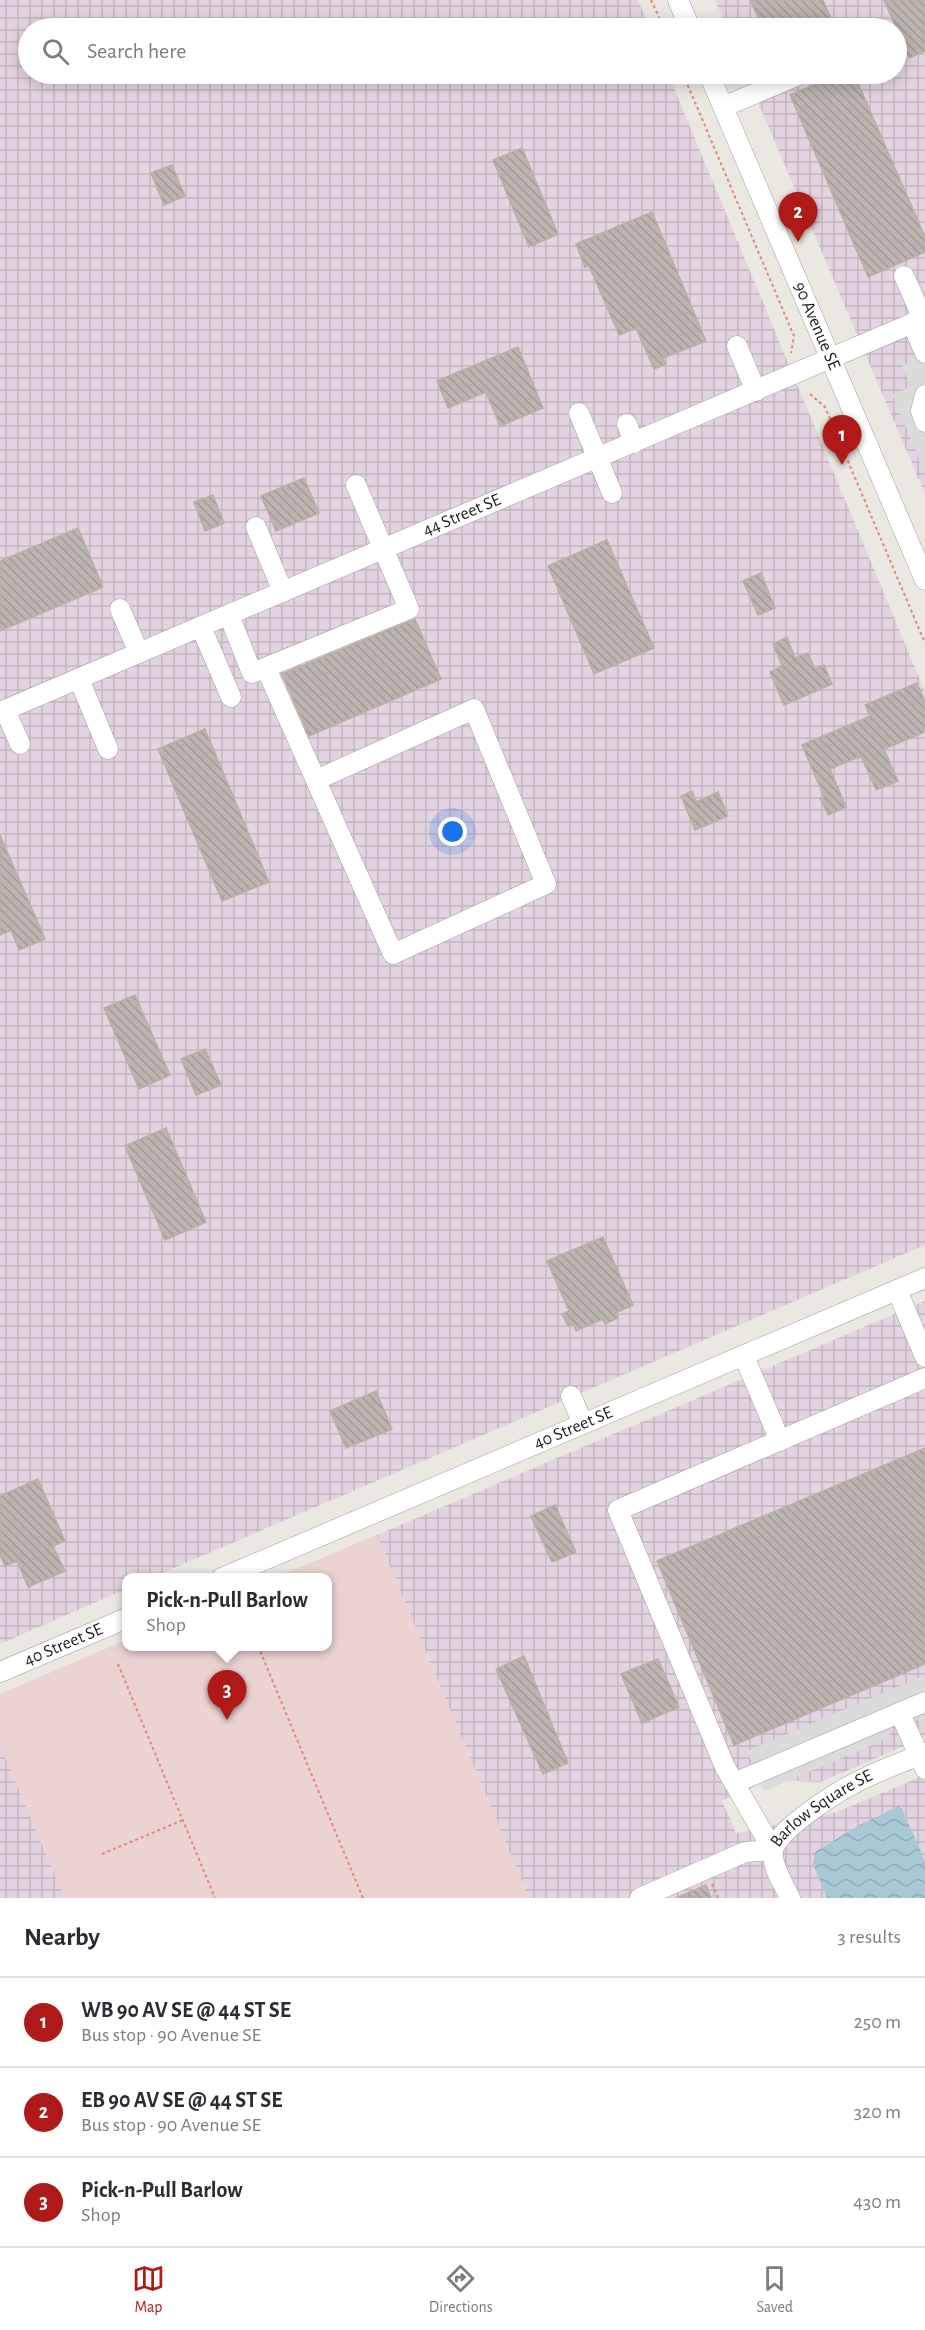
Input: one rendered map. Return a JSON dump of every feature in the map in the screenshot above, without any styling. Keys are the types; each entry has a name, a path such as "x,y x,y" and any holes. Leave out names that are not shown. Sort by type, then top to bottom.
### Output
{"street":[{"path":"678,0 686,18"},
{"name":"90 Avenue SE","path":"713,84 925,580"},
{"path":"723,107 777,84"},
{"path":"904,276 920,320 925,353"},
{"name":"44 Street SE","path":"3,711 920,320"},
{"path":"737,346 756,391"},
{"path":"925,395 922,398 921,411 925,422"},
{"path":"579,413 612,493"},
{"path":"627,424 634,443"},
{"path":"229,615 252,673 409,609 356,485"},
{"path":"256,527 283,592"},
{"path":"120,609 139,653"},
{"path":"201,627 231,698"},
{"path":"266,668 393,954 546,884 474,709 316,780"},
{"path":"79,679 108,749"},
{"path":"3,711 20,744"},
{"name":"40 Street SE","path":"234,1573 925,1278"},
{"path":"897,1290 925,1357"},
{"path":"744,1356 780,1441"},
{"path":"640,1898 745,1852 773,1850 725,1767 618,1510 925,1378"},
{"path":"571,1396 583,1424"},
{"name":"40 Street SE","path":"0,1672 122,1620"},
{"path":"734,1783 925,1702"},
{"path":"900,1713 923,1759"},
{"name":"Barlow Square SE","path":"790,1898 776,1864 773,1850 782,1834 817,1807 861,1780 923,1759"}],"path":[{"path":"651,0 659,18"},
{"path":"687,84 794,336 791,353"},
{"path":"810,394 825,407 925,643"},
{"path":"260,1651 363,1898"},
{"path":"118,1664 215,1898"},
{"path":"102,1854 183,1820"},
{"path":"716,1880 711,1882 718,1898"}],"shaded area":[{"path":"0,0 638,0 646,18 18,18 18,84 672,84 925,692 925,1245 162,1573 122,1573 122,1591 0,1644"},
{"path":"715,0 925,0 925,494 750,84 907,84 907,18 723,18"},
{"path":"925,356 925,473 892,394 911,387 902,366"},
{"path":"925,1301 925,1737 821,1782 769,1780 722,1801 736,1833 837,1812 925,1775 925,1898 529,1898 377,1535"},
{"path":"377,1535 529,1898 65,1898 0,1746 0,1694 122,1642 122,1651 332,1651 332,1573 286,1573"},
{"path":"925,1675 925,1723 920,1725 915,1713 886,1725 891,1737 764,1791 747,1751"},
{"path":"0,1746 65,1898 0,1898"}],"water":[{"path":"898,1806 902,1809 925,1861 925,1898 827,1898 813,1864 815,1852 858,1826"}],"building":[{"path":"750,0 823,0 831,18 758,18"},
{"path":"884,0 925,0 925,51 909,58 907,18 892,18"},
{"path":"816,84 858,84 925,237 925,252 868,277 790,95"},
{"path":"522,148 558,234 529,247 493,160"},
{"path":"172,165 185,196 164,205 151,173"},
{"path":"652,212 706,341 663,358 666,364 654,369 636,328 619,335 589,266 585,267 576,244"},
{"path":"518,347 543,408 500,426 486,392 448,408 437,381"},
{"path":"304,478 319,513 276,531 261,496"},
{"path":"213,495 224,523 205,531 194,502"},
{"path":"78,528 103,587 0,631 0,561"},
{"path":"607,540 654,648 594,674 548,566"},
{"path":"761,573 775,608 758,615 743,581"},
{"path":"415,619 441,679 309,736 282,674"},
{"path":"787,637 795,658 808,653 815,669 824,665 832,684 784,705 770,672 782,666 773,644"},
{"path":"917,683 925,702 925,732 884,749 898,781 876,790 861,756 830,769 846,807 828,815 820,798 824,797 802,745 870,716 865,705"},
{"path":"205,729 269,882 222,901 158,749"},
{"path":"692,791 696,802 718,792 728,816 695,830 681,796"},
{"path":"0,835 45,939 19,950 11,930 0,935"},
{"path":"135,995 170,1075 139,1089 104,1008"},
{"path":"205,1049 221,1085 196,1095 181,1059"},
{"path":"166,1128 206,1222 165,1240 125,1146"},
{"path":"603,1237 633,1305 615,1313 618,1318 605,1324 603,1319 576,1331 573,1324 568,1326 562,1314 569,1311 547,1261"},
{"path":"376,1391 392,1429 346,1448 330,1411"},
{"path":"925,1448 925,1664 734,1745 657,1561"},
{"path":"38,1479 65,1541 53,1546 65,1571 28,1587 17,1561 5,1566 0,1555 0,1496"},
{"path":"555,1505 576,1552 552,1562 531,1516"},
{"path":"524,1656 568,1763 543,1774 496,1669"},
{"path":"658,1659 679,1707 642,1723 621,1674"},
{"path":"706,1885 711,1898 676,1898"}],"place":[{"name":"EB 90 AV SE @ 44 ST SE","path":"798,242"},
{"name":"WB 90 AV SE @ 44 ST SE","path":"842,465"},
{"name":"Pick-n-Pull Barlow","path":"227,1720"}]}
